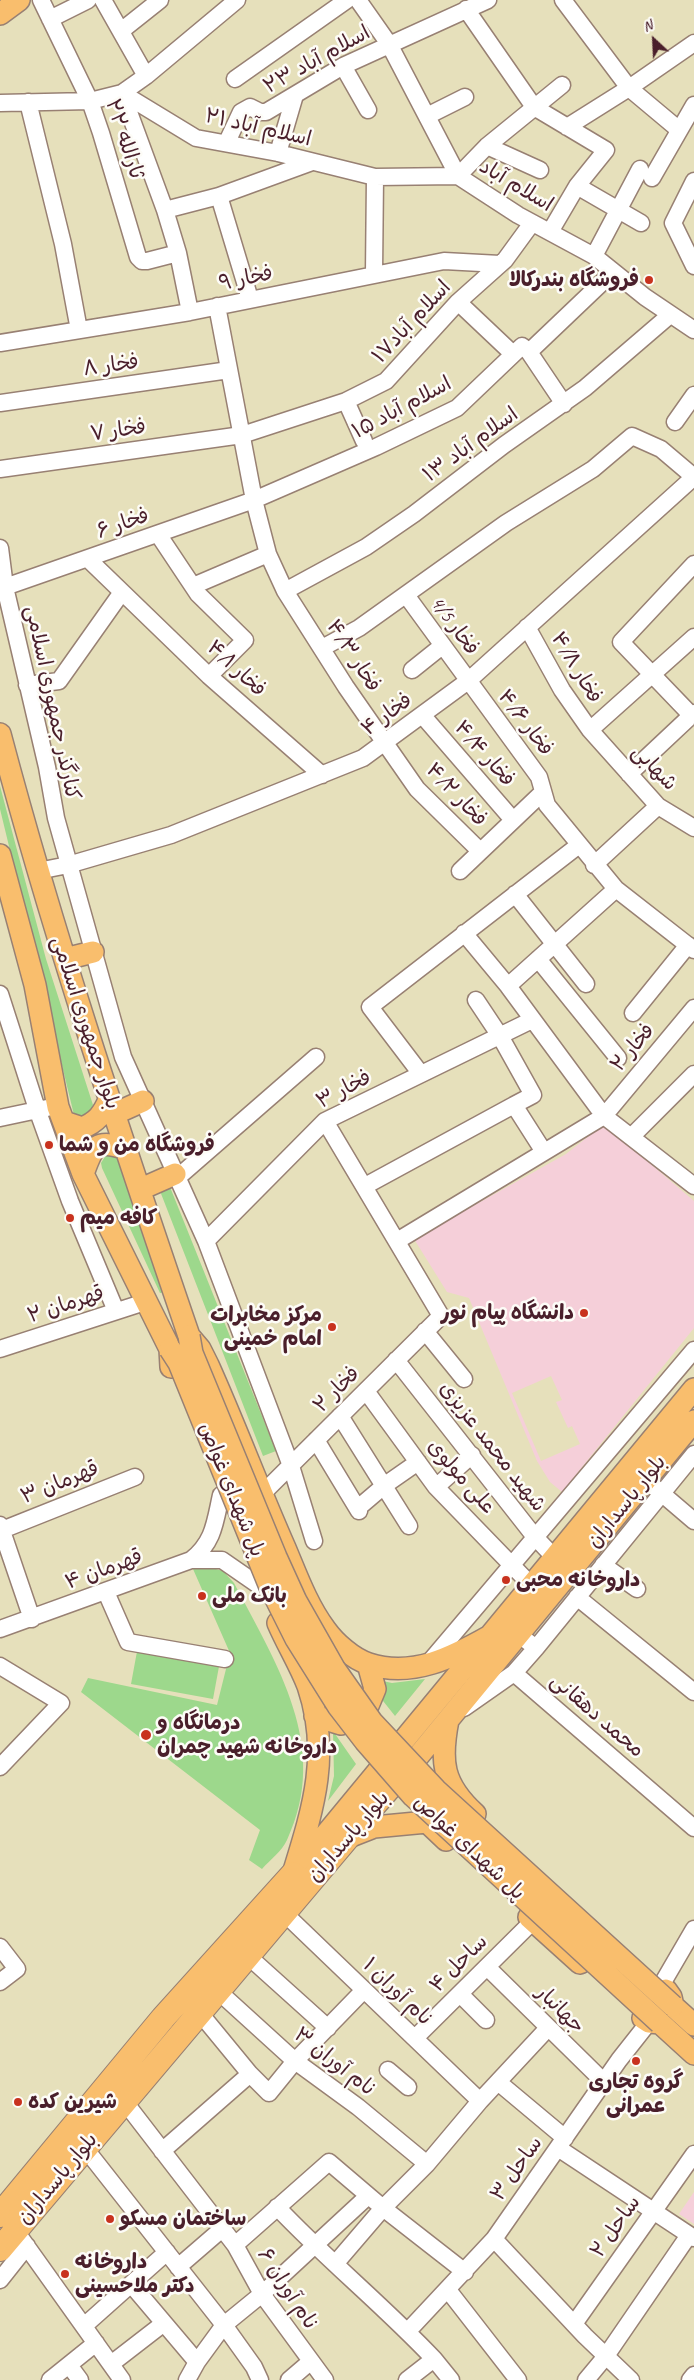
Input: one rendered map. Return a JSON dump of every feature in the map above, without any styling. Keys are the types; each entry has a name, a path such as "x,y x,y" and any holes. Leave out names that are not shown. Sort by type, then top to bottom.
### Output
{"highway":[{"name":"بلوار پاسداران","path":"14,2230 348,1837"},
{"name":"بلوار پاسداران","path":"0,2249 163,2018 293,1874"}],"main road":[{"path":"0,14 19,0"},
{"name":"بلوار جمهوری اسلامی","path":"0,734 64,959 111,1107 141,1188 189,1336"},
{"name":"بلوار جمهوری اسلامی","path":"0,855 6,899 35,985 61,1114 83,1174 170,1350"},
{"path":"64,959 93,952"},
{"path":"61,1114 82,1128 94,1124 111,1107 142,1100"},
{"path":"83,1174 90,1153 95,1147 104,1143 127,1149"},
{"path":"141,1188 176,1176"},
{"path":"189,1336 200,1349 208,1365 293,1568 324,1628 349,1652 368,1664 391,1669 425,1667 459,1654 490,1636"},
{"name":"پل شهدای غواص","path":"189,1336 192,1353 296,1601 334,1668 372,1722 436,1790 694,2025"},
{"path":"170,1350 171,1370 221,1495 307,1685 315,1716 320,1742 319,1774 312,1810 293,1874"},
{"name":"پل شهدای غواص","path":"170,1350 179,1364 270,1587 296,1639 338,1706 365,1741 413,1796 655,2022"},
{"name":"بلوار پاسداران","path":"293,1874 694,1389"},
{"name":"بلوار پاسداران","path":"348,1837 448,1720 694,1421"},
{"path":"315,1716 341,1724 365,1713 375,1689 368,1664"},
{"path":"448,1720 444,1741 443,1764 456,1795"},
{"path":"673,2006 671,1997 662,1984 456,1795 435,1784 426,1787 416,1801 418,1810 427,1822 632,2010 655,2022 694,2054"},
{"path":"348,1837 374,1827 427,1822"}],"street":[{"name":"ثارالله ۲۲","path":"41,0 90,101 138,257 142,261 147,261 178,253"},
{"path":"50,19 88,0"},
{"path":"102,0 146,76"},
{"path":"121,31 160,0"},
{"path":"0,103 90,101 122,93 146,76 237,0"},
{"path":"235,79 347,0"},
{"name":"اسلام آباد","path":"358,0 390,44 458,176 532,223 594,256 670,315 694,330"},
{"name":"اسلام آباد ۲۳","path":"227,142 241,112 245,109 250,107 260,112 266,112 343,66 488,0"},
{"path":"563,0 629,88 678,130"},
{"path":"466,9 534,107 606,150 577,186 550,232"},
{"path":"567,126 629,88 694,43"},
{"path":"343,66 368,110"},
{"path":"458,176 487,146 562,85"},
{"path":"122,93 165,210 178,253 190,312"},
{"name":"اسلام آباد ۲۱","path":"122,93 196,138 227,142 278,153 375,177 458,176"},
{"path":"278,153 295,95"},
{"path":"427,116 465,97"},
{"path":"28,102 60,235 79,330"},
{"path":"594,256 619,210 678,130 694,105"},
{"path":"487,146 540,170"},
{"path":"165,210 219,196 312,162"},
{"path":"374,273 375,177"},
{"path":"694,181 673,223 694,266"},
{"path":"577,186 641,223"},
{"path":"219,196 250,299"},
{"name":"اسلام آباد۱۷","path":"242,435 346,401 386,381 458,302 500,264 532,223"},
{"name":"فخار ۹","path":"0,343 190,312 374,273 444,261 500,264"},
{"name":"اسلام آباد ۱۵","path":"254,500 376,447 457,408 613,272"},
{"path":"458,302 521,353 564,404"},
{"name":"فخار ۴/۳","path":"217,306 254,500 268,554 285,591 346,687 386,743"},
{"name":"اسلام آباد ۱۳","path":"285,591 366,547 504,445 564,404 616,364 670,315"},
{"name":"فخار ۸","path":"0,404 229,370"},
{"path":"675,422 694,395"},
{"path":"346,401 364,441"},
{"name":"فخار ۷","path":"0,469 242,435"},
{"path":"322,648 360,628 506,522 593,469 632,436 661,449 694,477"},
{"name":"فخار ۴","path":"38,871 68,865 170,835 363,758 423,716 468,681 694,477"},
{"name":"فخار ۶","path":"5,587 254,500"},
{"path":"158,534 193,586 244,640 210,676"},
{"name":"کنارگذر جمهوری اسلامی","path":"0,548 5,587 47,767 56,818 123,1057 206,1241 290,1466 314,1541"},
{"path":"193,586 268,554"},
{"name":"فخار ۴/۱","path":"88,558 210,676 322,775"},
{"path":"629,774 693,714 651,676 621,642 694,564"},
{"path":"27,685 59,681 122,592"},
{"name":"فخار 4/5","path":"406,595 468,681"},
{"name":"فخار ۴/۸","path":"527,627 562,690 590,730"},
{"path":"590,730 694,637"},
{"path":"412,670 442,646"},
{"name":"فخار ۴/۶","path":"468,681 539,777 548,805 594,865 616,889 691,947"},
{"name":"فخار ۴/۴","path":"423,716 513,820"},
{"name":"شهابی","path":"590,730 658,806 692,824"},
{"name":"فخار ۴/۲","path":"386,743 417,789 480,850"},
{"path":"460,871 543,792"},
{"path":"594,865 658,806"},
{"path":"421,1074 370,1007 579,845"},
{"path":"508,986 616,889"},
{"path":"515,894 586,984"},
{"path":"464,933 508,986 604,1116 694,1186"},
{"path":"633,1012 691,947"},
{"path":"538,960 618,1058"},
{"path":"0,994 36,1109 70,1201 116,1311"},
{"path":"365,1186 533,1095 500,1036 476,1000"},
{"name":"فخار ۲","path":"262,1494 441,1316 397,1241 604,1116 694,1008"},
{"name":"فخار ۳","path":"206,1241 325,1121 532,1020"},
{"path":"176,1176 316,1057"},
{"path":"631,1137 694,1074"},
{"path":"514,1105 544,1152"},
{"path":"0,1118 36,1109 61,1114"},
{"path":"325,1121 397,1241"},
{"name":"قهرمان ۲","path":"0,1349 145,1302"},
{"path":"425,1332 464,1378"},
{"path":"425,1667 694,1350"},
{"name":"شهید محمد عزیزی","path":"396,1360 535,1537 555,1558"},
{"name":"علی مولوی","path":"366,1391 436,1487 532,1586"},
{"path":"340,1416 409,1526"},
{"path":"316,1440 359,1510 385,1485 418,1462"},
{"path":"448,1720 514,1673 694,1454"},
{"path":"436,1487 472,1455"},
{"name":"قهرمان ۳","path":"1,1528 135,1477"},
{"path":"645,1480 694,1521"},
{"name":"قهرمان ۴","path":"190,1560 208,1542 214,1527 221,1495"},
{"path":"1,1528 32,1618"},
{"name":"قهرمان ۴","path":"0,1629 190,1560 222,1560 261,1587"},
{"path":"603,1565 637,1589"},
{"path":"106,1592 128,1642 225,1659"},
{"path":"577,1597 694,1692"},
{"path":"518,1634 536,1648"},
{"path":"0,1666 60,1702 0,1768"},
{"name":"محمد دهقانی","path":"514,1673 694,1828"},
{"name":"نام آوران ۱","path":"284,1913 480,2100"},
{"name":"ساحل ۴","path":"415,2038 533,1921"},
{"path":"662,1984 694,1929"},
{"path":"0,1947 17,1969 0,1982"},
{"path":"248,1956 328,2028"},
{"name":"جهانبار","path":"487,1967 604,2082"},
{"name":"نام آوران ۳","path":"218,1990 295,2061 358,2107 427,2164"},
{"path":"199,2012 250,2074 269,2093 295,2061 364,1990"},
{"path":"460,1994 486,2020"},
{"name":"ساحل ۳","path":"408,2331 494,2239 604,2082 655,2022"},
{"path":"335,2264 383,2208 427,2164 480,2100 548,2028"},
{"path":"388,2070 408,2087"},
{"path":"162,2151 250,2074"},
{"path":"498,2082 561,2143 653,2212 691,2237 606,2356 586,2380"},
{"name":"نام آوران ۶","path":"124,2101 235,2245 262,2294 325,2380"},
{"path":"84,2147 224,2325 254,2367 260,2380"},
{"name":"ساحل ۲","path":"574,2324 694,2154"},
{"path":"235,2245 276,2206 329,2162 368,2196 465,2272"},
{"path":"187,2380 197,2362 224,2325 262,2294 368,2196"},
{"path":"276,2206 313,2245 408,2331 451,2380"},
{"path":"178,2267 222,2229"},
{"path":"0,2280 14,2230"},
{"path":"14,2230 122,2380"},
{"path":"494,2239 574,2324 631,2380"},
{"path":"84,2326 166,2252"},
{"path":"131,2284 197,2362"},
{"path":"448,2290 518,2380"},
{"path":"111,2364 164,2323"},
{"path":"50,2380 96,2344"},
{"path":"407,2380 434,2360"},
{"path":"289,2380 310,2362"},
{"path":"69,2365 80,2380"},
{"path":"690,2380 694,2375"}],"shaded area":[{"name":"دانشگاه پیام نور","path":"604,1124 694,1201 694,1328 562,1492 550,1482 537,1461 469,1298 447,1292 414,1239 566,1154","holes":["551,1376 562,1400 556,1402 568,1428 572,1426 580,1444 541,1461 512,1393"]},
{"path":"694,2192 694,2224 679,2214"}],"green space":[{"path":"0,786 46,959 93,1105 88,1117 80,1120 74,1115 0,809"},
{"path":"106,1155 118,1157 165,1292 160,1293 102,1168 101,1163"},
{"path":"170,1187 276,1451 263,1456 160,1191"},
{"path":"205,1566 223,1571 234,1583 281,1676 293,1707 301,1739 303,1772 299,1806 285,1844 262,1869 249,1860 260,1830 81,1692 88,1678 217,1705 230,1653 193,1569"},
{"path":"138,1646 220,1661 213,1699 131,1684"},
{"path":"364,1677 392,1683 425,1679 395,1716"},
{"path":"333,1731 356,1764 328,1801 334,1776"}],"place":[{"name":"فروشگاه بندرکالا","path":"649,280"},
{"name":"فروشگاه من و شما","path":"49,1145"},
{"name":"کافه میم","path":"70,1218"},
{"name":"دانشگاه پیام نور","path":"584,1313"},
{"name":"مرکز مخابرات امام خمینی","path":"332,1327"},
{"name":"داروخانه محبی","path":"506,1580"},
{"name":"بانک ملی","path":"202,1596"},
{"name":"درمانگاه و داروخانه شهید چمران","path":"146,1735"},
{"name":"گروه تجاری عمرانی","path":"636,2061"},
{"name":"شیرین کده","path":"18,2102"},
{"name":"ساختمان مسکو","path":"110,2219"},
{"name":"داروخانه دکتر ملاحسینی","path":"65,2274"}]}
